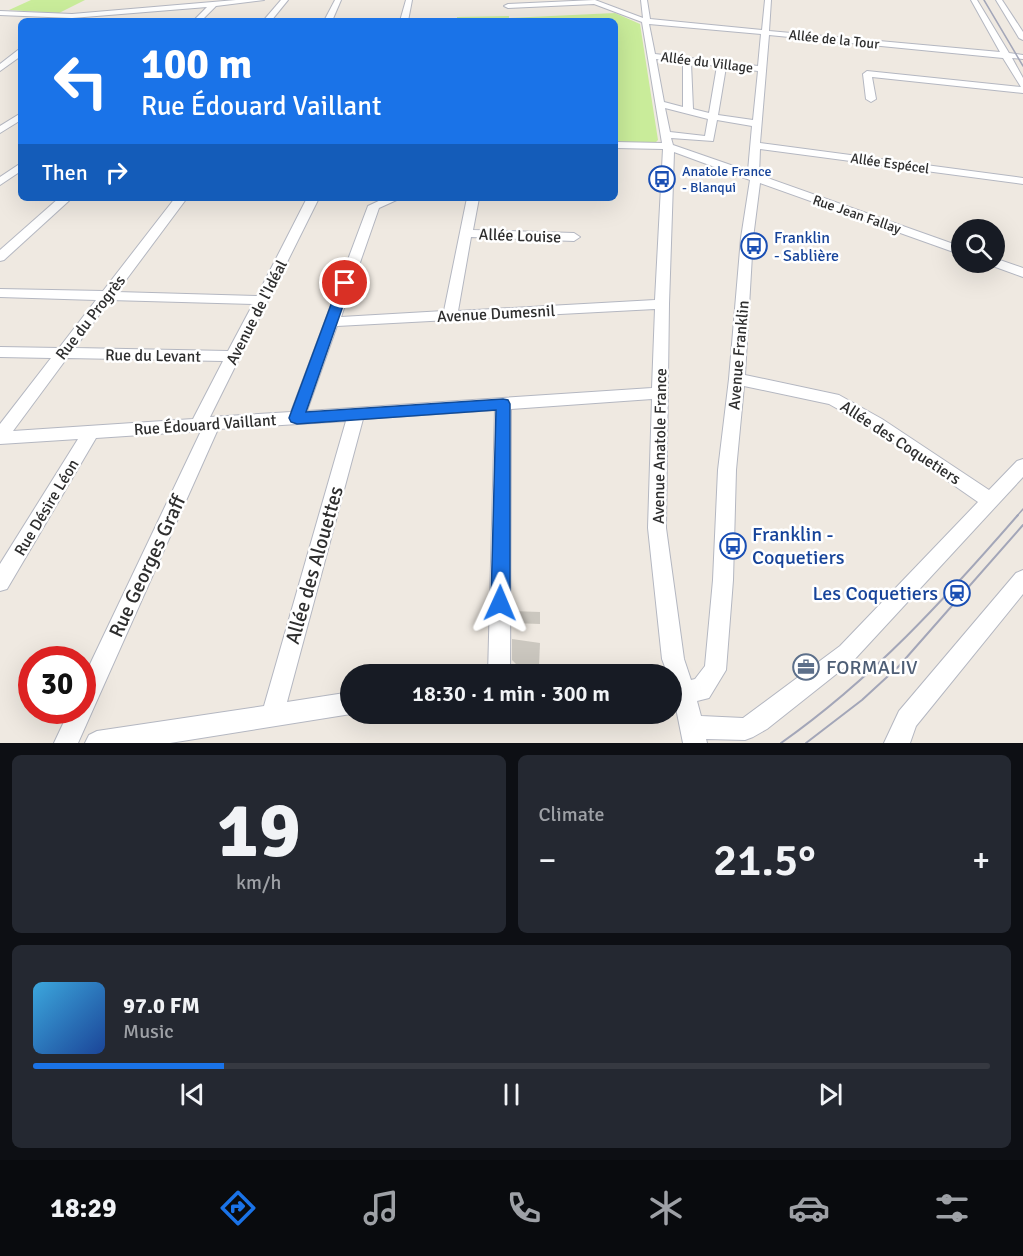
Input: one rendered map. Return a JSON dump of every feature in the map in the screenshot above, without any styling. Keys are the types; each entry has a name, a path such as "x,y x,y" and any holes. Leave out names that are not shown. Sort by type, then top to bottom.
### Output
{"street":[{"path":"119,12 135,0"},
{"path":"2,14 69,18 195,3 214,4 261,0"},
{"path":"270,18 285,0"},
{"path":"329,18 338,0"},
{"path":"405,18 409,0"},
{"name":"Avenue Anatole France","path":"644,0 647,17 645,21 669,153 662,304 657,528 674,664"},
{"name":"Avenue Franklin","path":"682,688 701,690 715,670 723,580 727,470 737,379 747,238 755,180 768,0"},
{"path":"974,0 1023,85"},
{"path":"999,0 1023,38"},
{"path":"508,6 592,1"},
{"name":"Allée de la Tour","path":"592,1 645,21 1023,57"},
{"path":"200,18 214,4"},
{"path":"135,18 144,10"},
{"path":"0,54 18,54"},
{"path":"0,68 18,55"},
{"name":"Allée du Village","path":"652,56 762,69"},
{"path":"687,60 688,111"},
{"path":"618,145 709,139 722,64"},
{"path":"872,99 867,75 1023,90"},
{"path":"661,104 712,117 758,124"},
{"path":"0,130 18,114"},
{"name":"Rue Jean Fallay","path":"666,140 754,176 951,247"},
{"name":"Allée Espécel","path":"756,145 1023,181"},
{"path":"0,182 18,168"},
{"path":"0,257 63,201"},
{"name":"Rue du Progrès","path":"0,437 179,201"},
{"name":"Avenue de l'Idéal","path":"205,424 234,356 312,201"},
{"path":"297,418 374,206 387,201"},
{"path":"450,316 472,201"},
{"name":"Allée Louise","path":"466,233 574,237"},
{"path":"1005,266 1023,273"},
{"path":"0,293 263,300"},
{"name":"Avenue Dumesnil","path":"331,322 662,304"},
{"name":"Rue du Levant","path":"0,352 234,356"},
{"name":"Allée des Coquetiers","path":"737,379 833,399 876,423 990,500"},
{"name":"Rue Édouard Vaillant","path":"0,437 661,393"},
{"path":"499,664 503,404"},
{"name":"Allée des Alouettes","path":"272,715 356,414"},
{"name":"Rue Georges Graff","path":"96,677 205,424"},
{"name":"Rue Désire Léon","path":"0,582 91,432"},
{"path":"694,735 745,729 759,721 847,653 1023,466"},
{"path":"896,743 907,718 1023,579"},
{"name":"Avenue Anatole France","path":"682,700 694,735"},
{"path":"97,743 340,705"},
{"name":"Rue Georges Graff","path":"66,743 75,724"}],"green space":[{"path":"31,0 85,0 59,13 9,10"},
{"path":"615,13 640,24 658,140 656,142 618,142 618,18 509,18"},
{"path":"509,16 509,18 457,18 457,17"}],"building":[{"path":"512,611 540,612 540,624 512,623"},
{"path":"512,639 540,643 539,664 516,664 512,660"}],"tram line":[{"path":"984,0 1023,66"},
{"path":"1017,516 1023,509"},
{"path":"781,743 877,665 935,607 1018,515"},
{"path":"806,743 862,700 899,666 1023,525"}],"place":[{"name":"Anatole France - Blanqui","path":"662,179"},
{"name":"Franklin - Sablière","path":"754,246"},
{"name":"Franklin - Coquetiers","path":"733,546"},
{"name":"Les Coquetiers","path":"957,593"},
{"name":"FORMALIV","path":"806,667"}],"route":[{"path":"345,283 297,418 503,404 500,603"}]}
